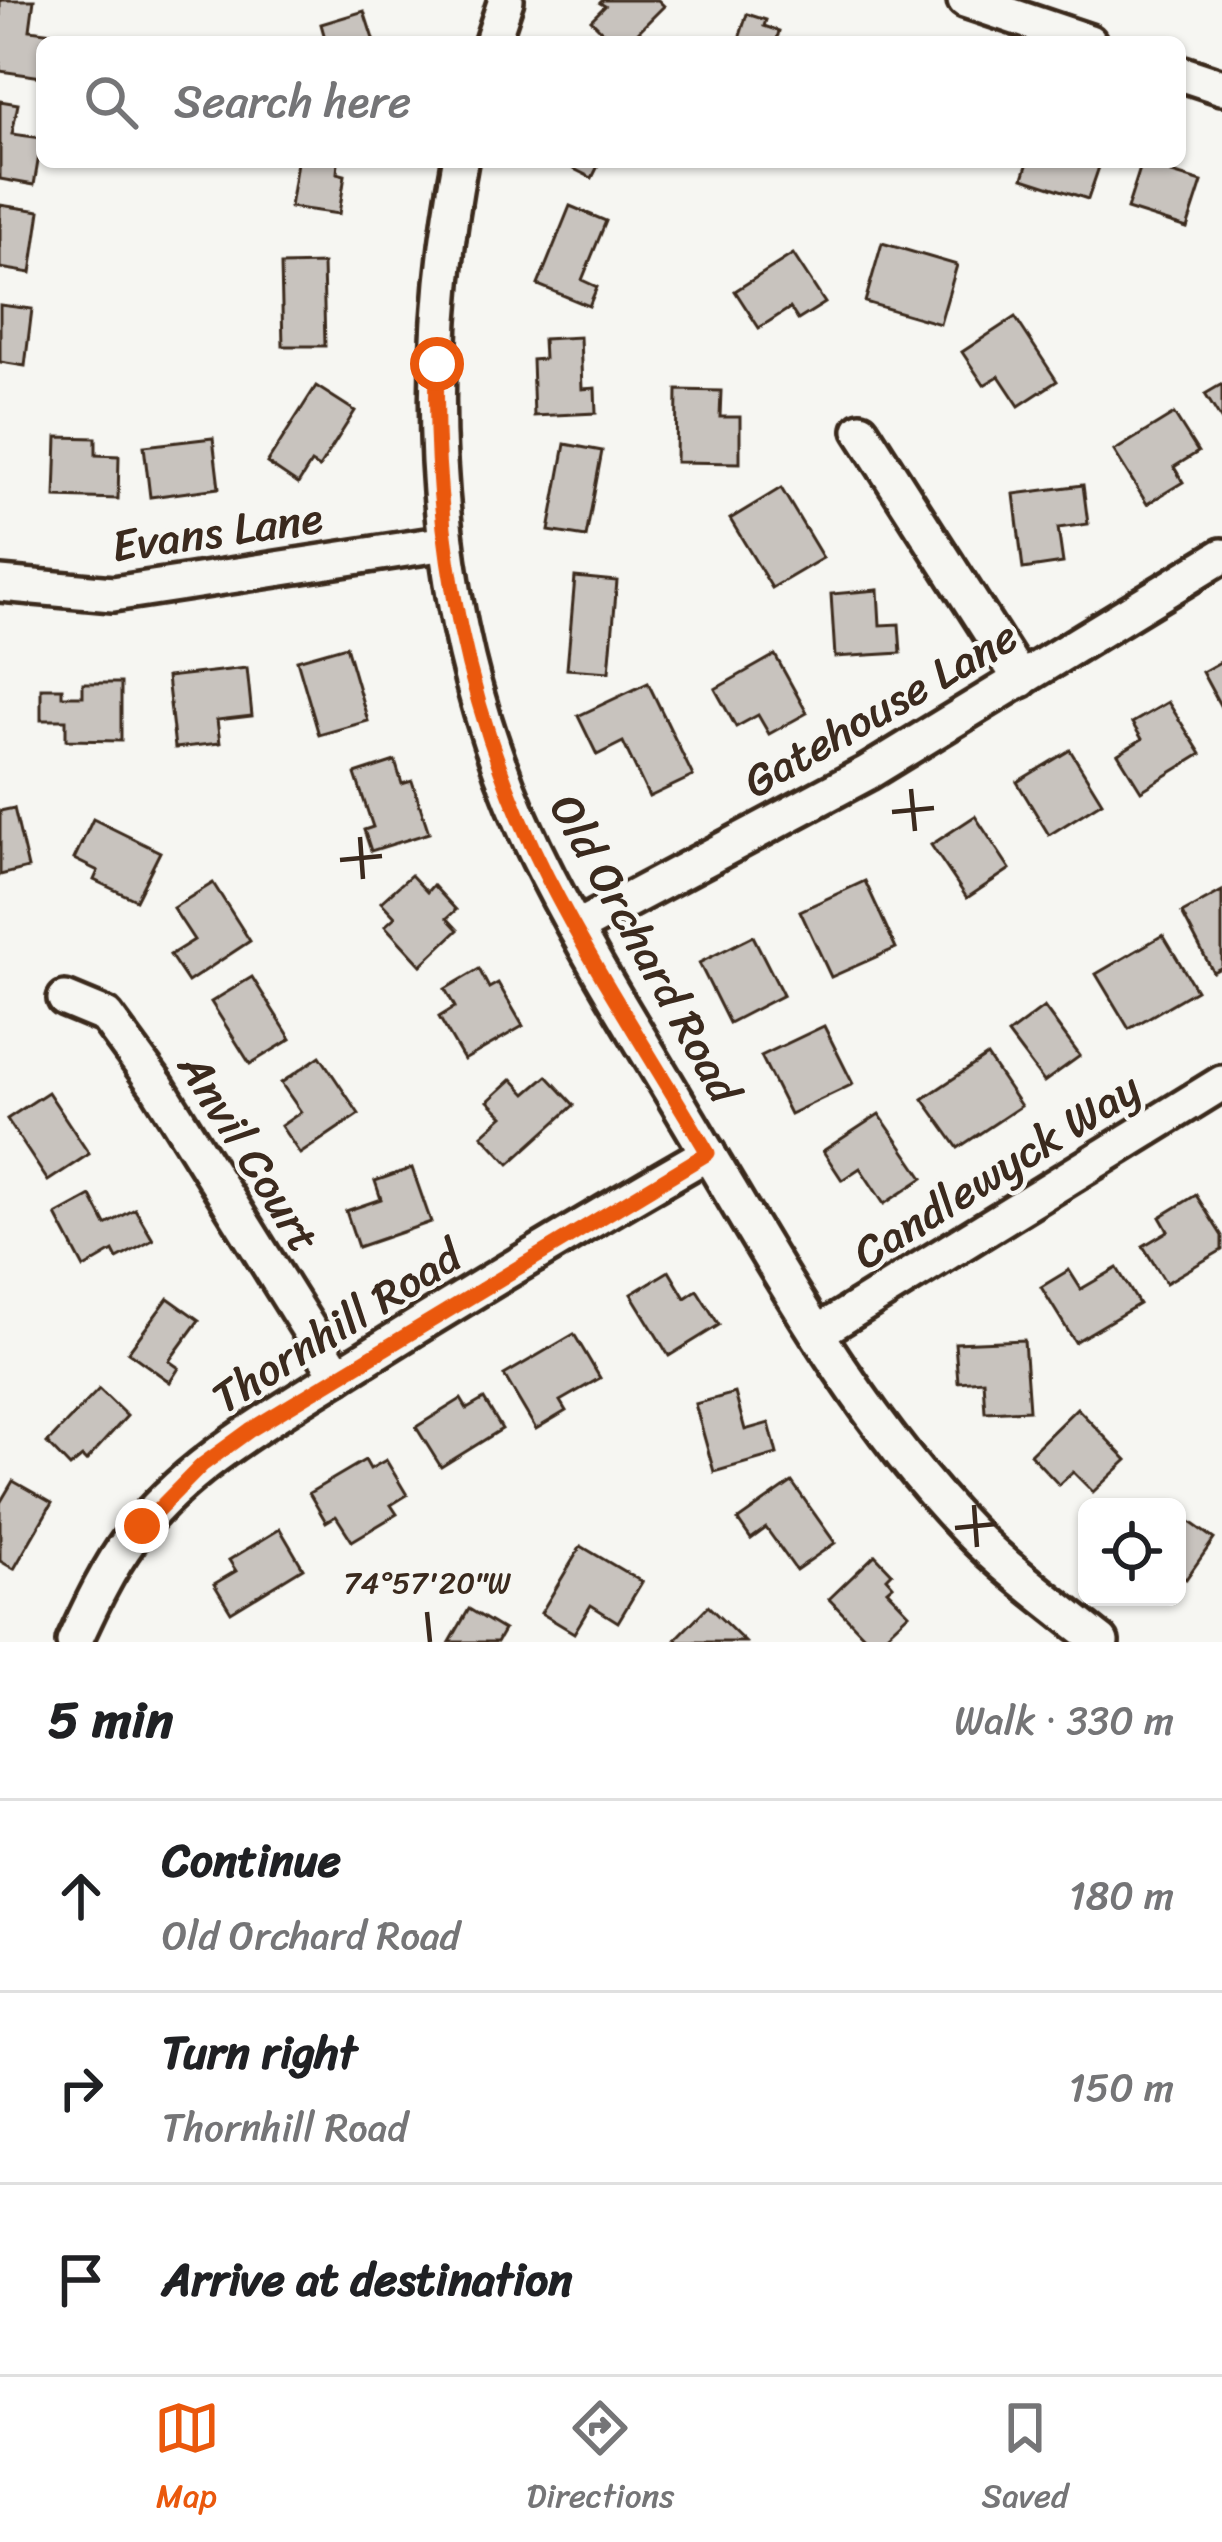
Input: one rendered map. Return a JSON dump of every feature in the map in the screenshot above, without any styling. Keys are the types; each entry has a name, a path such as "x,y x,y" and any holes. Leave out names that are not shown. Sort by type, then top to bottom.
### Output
{"street":[{"path":"494,36 506,0"},
{"path":"965,0 1072,36"},
{"path":"1186,75 1222,87"},
{"name":"Old Orchard Road","path":"459,168 443,278 437,381 438,464 446,543 463,645 498,763 546,875 817,1333 909,1464 1005,1565 1101,1642"},
{"path":"861,430 1022,680"},
{"name":"Evans Lane","path":"0,584 113,594 446,543"},
{"name":"Gatehouse Lane","path":"576,928 867,772 1222,556"},
{"name":"Anvil Court","path":"65,999 106,1016 132,1051 338,1376"},
{"name":"Candlewyck Way","path":"817,1333 1222,1083"},
{"name":"Thornhill Road","path":"74,1642 91,1604 142,1526 202,1465 250,1430 708,1153"}],"building":[{"path":"0,0 34,0 30,30 53,33 36,36 36,76 0,71"},
{"path":"658,0 664,6 634,36 607,36 591,20 605,6 600,3"},
{"path":"364,11 372,36 324,36 321,24"},
{"path":"747,14 766,20 764,26 779,31 778,36 740,36"},
{"path":"0,101 18,104 12,134 36,137 37,168 34,185 0,179"},
{"path":"296,168 337,168 337,173 345,175 339,214 290,207"},
{"path":"572,168 597,168 592,178"},
{"path":"1026,168 1099,168 1088,199 1023,178"},
{"path":"1140,168 1174,168 1172,173 1202,182 1187,228 1127,209"},
{"path":"0,205 40,211 31,273 0,268"},
{"path":"570,206 606,221 582,280 597,287 589,306 538,285"},
{"path":"882,243 957,265 940,324 865,302"},
{"path":"793,254 825,303 798,320 790,308 759,328 735,291"},
{"path":"323,264 325,346 283,346 281,265"},
{"path":"0,305 32,309 25,366 0,362"},
{"path":"1015,317 1057,381 1019,406 999,376 984,385 962,352"},
{"path":"580,337 582,389 595,388 596,413 534,416 532,360 544,359 543,339"},
{"path":"1222,384 1222,421 1205,394"},
{"path":"316,386 355,411 319,468 311,463 298,484 267,463"},
{"path":"677,390 721,391 720,417 740,417 740,463 676,462"},
{"path":"1174,414 1198,452 1174,467 1183,482 1147,504 1114,451"},
{"path":"57,437 96,438 96,455 119,456 118,499 55,497"},
{"path":"213,438 219,488 150,497 144,446"},
{"path":"565,444 602,451 586,537 549,531"},
{"path":"1083,485 1088,524 1058,528 1063,563 1023,569 1014,494"},
{"path":"781,488 823,558 772,588 730,519"},
{"path":"575,577 617,581 609,672 567,669"},
{"path":"878,590 880,625 899,624 901,653 835,657 831,594"},
{"path":"346,646 368,721 319,735 297,660"},
{"path":"775,655 807,713 769,734 758,715 736,727 715,689"},
{"path":"1222,661 1222,709 1202,672"},
{"path":"247,668 252,716 217,720 220,743 175,748 167,677"},
{"path":"83,683 121,683 121,741 66,740 66,720 41,720 41,688 62,688 62,696 83,696"},
{"path":"648,683 693,776 649,797 623,742 597,755 578,716"},
{"path":"1168,702 1201,754 1141,791 1118,754 1142,739 1132,723"},
{"path":"1070,750 1102,802 1049,835 1017,782"},
{"path":"395,761 402,784 412,781 429,833 371,851 364,830 373,827 355,774"},
{"path":"14,808 28,868 0,875 0,811"},
{"path":"975,816 1010,869 967,898 931,845"},
{"path":"93,819 160,852 136,900 94,880 98,871 74,859"},
{"path":"411,875 427,892 433,885 456,910 447,918 458,930 421,965 385,926 395,917 381,902"},
{"path":"865,881 896,948 831,977 800,911"},
{"path":"213,883 250,941 188,982 170,955 194,940 173,908"},
{"path":"1222,891 1222,967 1213,972 1182,913"},
{"path":"1163,935 1196,990 1129,1029 1096,974"},
{"path":"753,936 783,995 729,1023 699,963"},
{"path":"479,969 489,988 498,983 523,1026 464,1060 439,1017 455,1007 445,989"},
{"path":"252,977 291,1039 250,1064 211,1002"},
{"path":"1044,1007 1080,1056 1044,1082 1008,1034"},
{"path":"824,1026 853,1084 790,1114 761,1056"},
{"path":"320,1056 359,1114 300,1154 281,1126 301,1112 281,1083"},
{"path":"987,1056 1021,1106 958,1148 923,1099"},
{"path":"547,1076 574,1105 509,1164 482,1135 503,1116 488,1101 512,1079 526,1094"},
{"path":"48,1092 89,1154 48,1181 7,1119"},
{"path":"879,1114 923,1178 884,1204 860,1168 842,1180 823,1151"},
{"path":"412,1168 431,1222 358,1247 346,1211 381,1199 375,1181"},
{"path":"1196,1195 1222,1236 1222,1250 1166,1283 1143,1246 1168,1231 1160,1217"},
{"path":"91,1196 106,1225 135,1209 153,1240 117,1259 113,1251 84,1268 56,1215"},
{"path":"1117,1268 1139,1304 1075,1342 1041,1287 1069,1270 1081,1289"},
{"path":"669,1271 685,1298 697,1290 719,1325 669,1356 631,1294"},
{"path":"168,1298 199,1320 169,1361 179,1368 170,1382 128,1352"},
{"path":"574,1334 600,1378 560,1401 566,1411 536,1429 504,1375"},
{"path":"1024,1340 1029,1410 985,1412 983,1380 958,1382 955,1343"},
{"path":"99,1389 127,1416 86,1461 82,1457 70,1467 47,1443"},
{"path":"735,1393 745,1430 769,1423 777,1454 714,1472 695,1404"},
{"path":"461,1399 467,1409 484,1399 502,1429 441,1467 416,1427"},
{"path":"1077,1408 1127,1460 1093,1492 1073,1472 1059,1485 1030,1454"},
{"path":"365,1460 370,1469 386,1460 407,1495 391,1505 397,1514 352,1541 336,1516 326,1522 309,1493"},
{"path":"13,1481 52,1503 14,1569 0,1561 0,1503"},
{"path":"792,1482 835,1543 796,1570 766,1528 751,1539 738,1520"},
{"path":"1186,1519 1214,1539 1186,1579"},
{"path":"280,1529 303,1568 231,1612 214,1584 236,1571 229,1560"},
{"path":"581,1546 642,1582 618,1622 591,1605 574,1633 541,1613"},
{"path":"875,1555 892,1573 887,1578 893,1585 887,1590 909,1613 878,1642 870,1642 829,1599"},
{"path":"708,1606 745,1642 679,1642 676,1639"},
{"path":"469,1609 504,1630 497,1642 450,1642"}],"route":[{"path":"142,1526 202,1465 250,1430 708,1153 546,875 498,763 479,706 451,585 438,464 437,364"}]}
